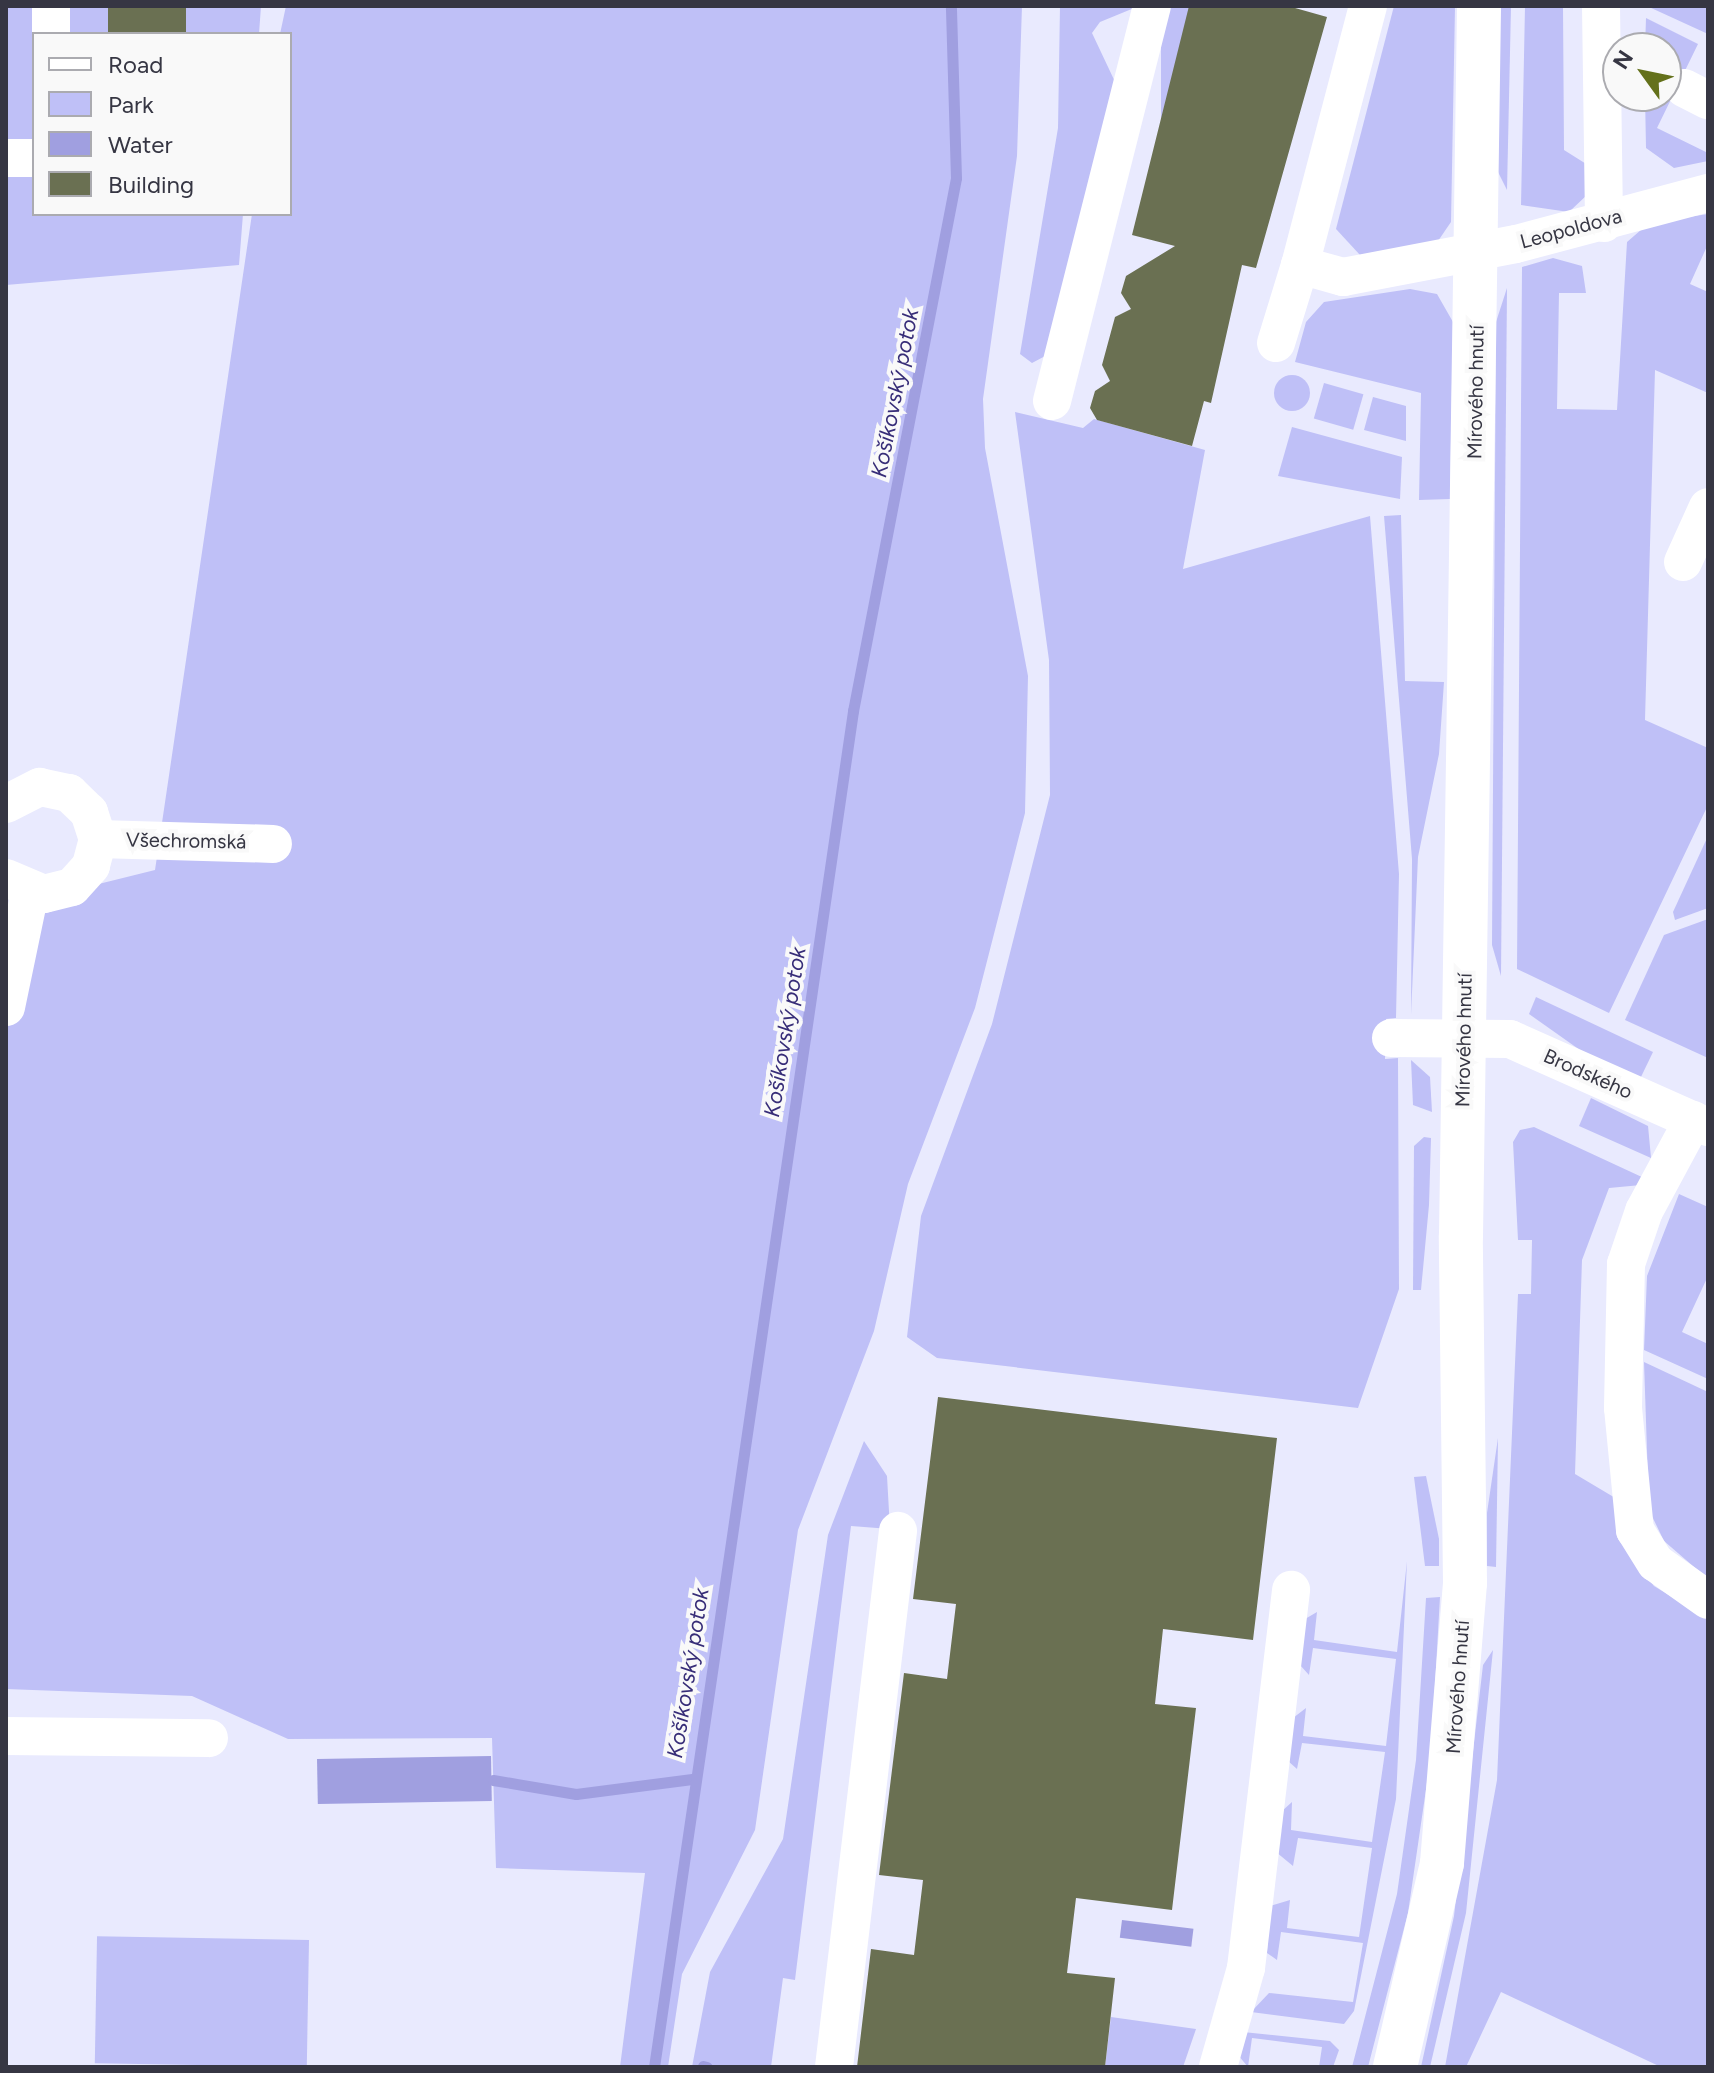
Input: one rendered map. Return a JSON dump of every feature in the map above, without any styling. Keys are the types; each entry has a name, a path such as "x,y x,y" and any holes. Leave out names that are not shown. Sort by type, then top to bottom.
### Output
{"main road":[{"name":"Mírového hnutí","path":"1395,2067 1442,1863 1461,1665 1465,1037 1479,251 1479,6"}],"street":[{"path":"51,6 51,32"},
{"path":"1052,401 1152,6"},
{"path":"1276,343 1300,265 1368,6"},
{"path":"1601,6 1604,223"},
{"path":"6,158 32,158"},
{"name":"Leopoldova","path":"1300,265 1343,277 1604,223 1662,201 1708,193"},
{"path":"1683,562 1708,507"},
{"name":"Všechromská","path":"6,804 40,787 69,793 89,812 98,839 83,878 58,892 18,885"},
{"name":"Všechromská","path":"98,839 273,844"},
{"path":"6,1007 18,885"},
{"name":"Brodského","path":"1391,1038 1510,1039 1700,1123"},
{"path":"1700,1123 1644,1211 1626,1264 1623,1408 1635,1530 1656,1563 1708,1600"},
{"path":"834,2067 898,1531"},
{"path":"1218,2067 1246,1968 1291,1590"},
{"path":"6,1736 209,1738"}],"green space":[{"path":"6,6 261,6 259,32 32,32 32,216 243,216 239,265 6,285"},
{"path":"286,6 1022,6 1017,156 983,399 985,448 1028,676 1025,813 975,1008 908,1184 874,1331 798,1530 755,1830 682,1974 668,2067 620,2067 645,1873 496,1868 492,1738 288,1739 192,1696 6,1689 6,907 155,870 252,216 292,216 292,32 280,32"},
{"path":"1060,6 1139,6 1100,22 1092,33 1117,86 1049,354 1032,363 1020,354 1058,128"},
{"path":"1161,6 1189,6 1189,234 1161,234"},
{"path":"1394,6 1455,6 1451,222 1438,241 1360,255 1336,229"},
{"path":"1500,6 1511,6 1507,190 1498,172"},
{"path":"1525,6 1563,6 1564,150 1591,167 1588,194 1569,212 1521,205"},
{"path":"1708,6 1708,34 1649,7"},
{"path":"1646,18 1674,32 1646,32"},
{"path":"1682,36 1698,44 1682,77"},
{"path":"1645,112 1665,112 1657,128 1708,153 1708,161 1674,168 1646,148"},
{"path":"1708,214 1708,244 1690,284 1708,292 1708,393 1655,370 1645,720 1708,748 1708,805 1609,1013 1517,969 1522,267 1553,258 1582,266 1586,293 1559,293 1557,409 1617,410 1627,242 1649,223"},
{"path":"1507,288 1501,976 1492,945 1496,322"},
{"path":"1410,289 1437,294 1453,322 1450,499 1419,500 1421,393 1295,362 1306,322 1324,302"},
{"path":"1292,375 1305,380 1310,393 1305,406 1292,411 1279,406 1274,393 1279,380"},
{"path":"1324,383 1363,394 1353,430 1314,419"},
{"path":"1373,397 1406,406 1406,441 1364,430"},
{"path":"1015,412 1083,428 1094,419 1205,450 1183,569 1370,516 1399,874 1396,1018 1386,1019 1385,1059 1398,1058 1399,1289 1358,1408 937,1358 907,1337 921,1216 992,1024 1050,795 1049,660"},
{"path":"1292,427 1402,457 1400,499 1278,476"},
{"path":"1401,515 1405,681 1444,682 1439,754 1418,857 1411,1015 1412,859 1384,516"},
{"path":"1708,836 1708,908 1675,920 1673,912"},
{"path":"1708,919 1708,1058 1625,1020 1664,935"},
{"path":"1536,997 1653,1052 1640,1079 1587,1055 1529,1014"},
{"path":"1411,1060 1430,1077 1432,1112 1413,1105"},
{"path":"1591,1098 1648,1126 1651,1158 1579,1126"},
{"path":"1534,1127 1644,1178 1641,1185 1609,1188 1582,1260 1575,1474 1617,1499 1640,1569 1654,1586 1708,1619 1708,2067 1661,2067 1501,1992 1466,2067 1445,2067 1497,1780 1518,1294 1531,1294 1532,1240 1518,1240 1513,1142 1520,1130"},
{"path":"1424,1137 1431,1138 1429,1205 1421,1290 1413,1290 1414,1146"},
{"path":"1679,1194 1708,1207 1708,1276 1682,1332 1708,1344 1708,1379 1644,1350 1647,1276"},
{"path":"1644,1362 1708,1392 1708,1579 1664,1541 1649,1510"},
{"path":"1498,1438 1496,1567 1487,1566 1487,1513"},
{"path":"864,1441 887,1476 890,1529 851,1526 795,1980 783,1978 771,2067 692,2067 710,1972 783,1839 828,1535"},
{"path":"1426,1476 1439,1539 1439,1566 1425,1566 1414,1477"},
{"path":"1407,1561 1396,1799 1354,2011 1344,2024 1251,2012 1269,1993 1353,2002 1363,1943 1281,1932 1277,1960 1267,1953 1270,1906 1290,1900 1287,1928 1359,1937 1372,1848 1298,1838 1293,1866 1276,1852 1282,1811 1292,1802 1291,1830 1372,1842 1385,1752 1302,1743 1297,1769 1288,1761 1293,1718 1306,1708 1303,1736 1386,1746 1396,1659 1313,1648 1309,1675 1300,1665 1305,1619 1317,1612 1314,1640 1397,1652"},
{"path":"1440,1597 1431,1755 1408,1913 1368,2067 1352,2067 1397,1894 1416,1760 1426,1598"},
{"path":"1493,1650 1466,1913 1430,2067 1421,2067 1454,1916 1483,1665"},
{"path":"97,1936 309,1940 307,2067 95,2063"},
{"path":"1111,2017 1196,2029 1183,2067 1105,2067"},
{"path":"1243,2032 1330,2041 1339,2050 1333,2067 1319,2067 1322,2047 1252,2038 1248,2067 1238,2055"}],"water":[{"path":"491,1756 492,1801 318,1804 317,1759"},
{"path":"1122,1920 1193,1929 1191,1947 1120,1938"}],"building":[{"path":"108,6 186,6 186,32 108,32"},
{"path":"1189,6 1288,6 1327,17 1256,268 1242,265 1211,403 1204,401 1192,446 1097,420 1090,408 1095,391 1110,381 1102,365 1115,317 1131,309 1121,293 1126,276 1175,246 1132,235"},
{"path":"938,1397 1277,1438 1253,1640 1163,1629 1155,1704 1196,1708 1172,1910 1076,1898 1067,1973 1115,1978 1105,2067 857,2067 871,1949 914,1955 923,1880 879,1875 904,1673 947,1679 956,1604 913,1599"}],"waterway":[{"name":"Košíkovský potok","path":"654,2067 853,711 956,178 951,6"},
{"path":"493,1780 576,1794 692,1779"},
{"path":"703,2066 707,2067"}]}
